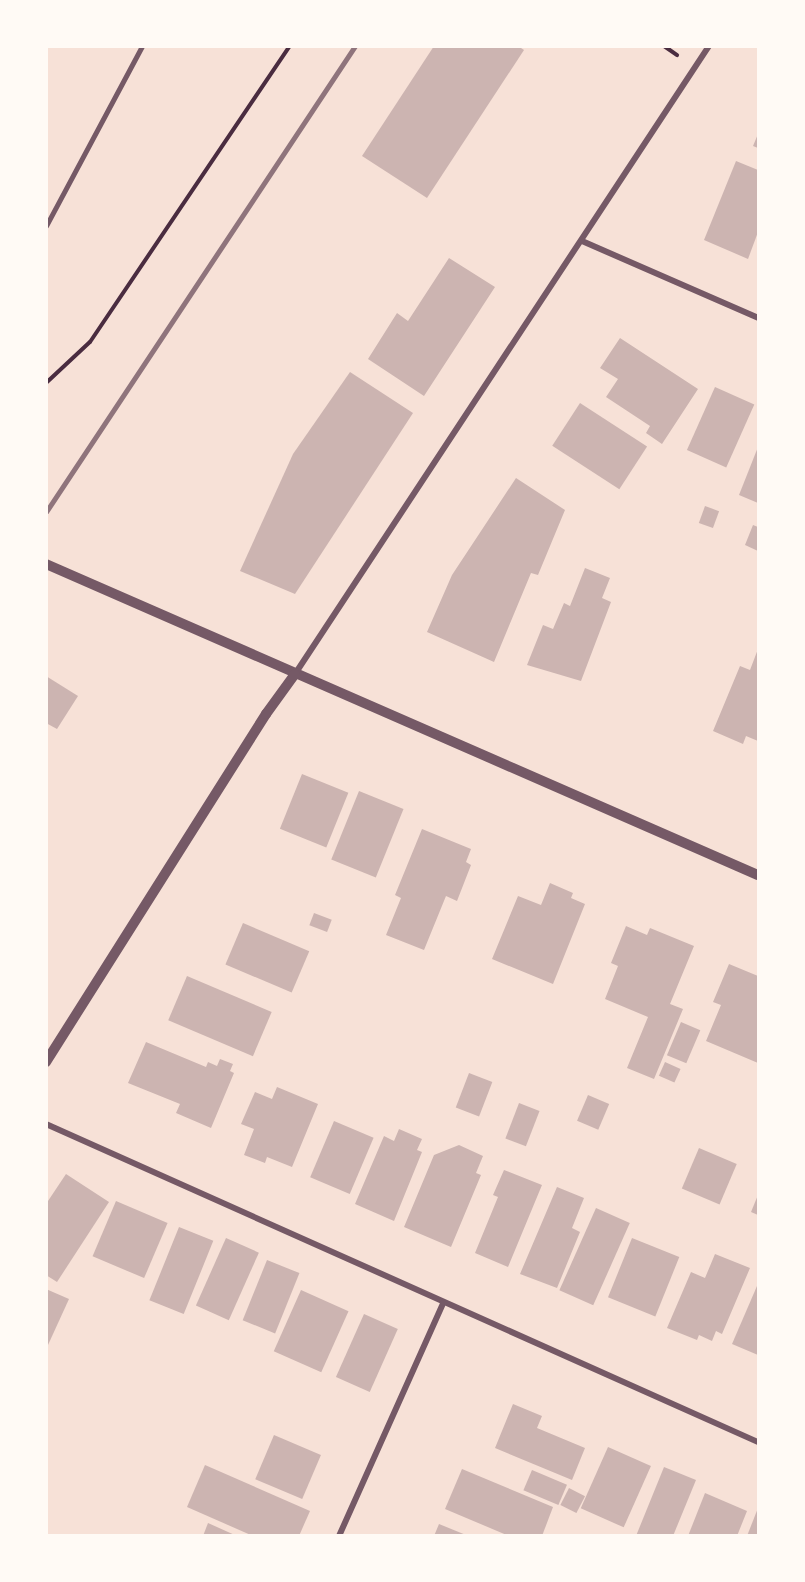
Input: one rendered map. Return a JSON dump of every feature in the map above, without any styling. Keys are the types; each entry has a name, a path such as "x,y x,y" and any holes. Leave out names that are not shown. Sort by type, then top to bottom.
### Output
{"street":[{"path":"46,1062 266,714 295,674 709,46"},
{"path":"582,241 759,318"},
{"path":"46,564 759,875"},
{"path":"46,1124 759,1442"},
{"path":"339,1536 443,1303"}],"lane":[{"path":"46,226 142,46"}],"path":[{"path":"46,383 90,342 290,46"}],"building":[{"path":"434,46 518,46 524,50 427,198 362,156"},
{"path":"758,134 758,148 753,146"},
{"path":"736,161 758,170 758,232 748,259 704,240"},
{"path":"449,258 495,287 424,396 368,359 397,313 408,321"},
{"path":"620,338 698,389 662,444 646,433 650,426 606,397 618,379 600,368"},
{"path":"350,372 413,413 295,594 240,571 293,454"},
{"path":"715,387 754,404 726,468 687,450"},
{"path":"580,403 647,447 619,489 552,446"},
{"path":"758,447 758,503 739,495"},
{"path":"516,478 565,510 538,575 531,573 494,662 427,632 452,575"},
{"path":"705,506 719,511 713,528 699,523"},
{"path":"753,525 758,527 758,551 745,545"},
{"path":"585,568 610,578 602,598 611,602 581,681 527,665 543,625 553,629 564,603 570,606"},
{"path":"758,649 758,741 746,736 743,744 713,731 740,666 750,670"},
{"path":"46,676 78,696 57,729 46,723"},
{"path":"302,774 348,793 326,847 280,829"},
{"path":"359,791 404,809 376,878 331,860"},
{"path":"422,829 471,849 466,862 471,865 457,901 446,896 424,950 386,935 401,898 395,895"},
{"path":"550,883 573,893 571,898 585,904 553,984 492,959 518,896 541,905"},
{"path":"314,913 332,920 327,932 309,925"},
{"path":"243,923 309,951 292,993 225,964"},
{"path":"626,926 647,935 650,928 694,946 670,1004 683,1009 654,1079 627,1068 648,1017 605,999 618,966 611,963"},
{"path":"729,964 758,976 758,1063 706,1041 721,1005 713,1002"},
{"path":"187,976 272,1012 253,1056 168,1020"},
{"path":"681,1022 700,1030 686,1063 667,1055"},
{"path":"146,1042 206,1067 208,1062 217,1066 220,1059 233,1064 230,1071 234,1073 211,1128 176,1113 180,1104 128,1083"},
{"path":"665,1062 681,1069 674,1083 659,1076"},
{"path":"469,1073 492,1082 479,1117 456,1108"},
{"path":"277,1087 318,1104 292,1167 267,1157 265,1163 244,1155 254,1129 241,1124 255,1092 272,1099"},
{"path":"588,1095 609,1104 598,1130 577,1121"},
{"path":"519,1103 540,1111 526,1146 505,1138"},
{"path":"334,1121 374,1138 350,1194 310,1177"},
{"path":"399,1129 422,1139 417,1150 422,1152 394,1221 355,1204 384,1136 394,1141"},
{"path":"459,1145 483,1156 476,1173 481,1175 451,1247 404,1227 434,1155"},
{"path":"699,1148 737,1164 720,1205 682,1189"},
{"path":"504,1170 542,1185 508,1267 475,1253 498,1197 493,1195"},
{"path":"66,1174 109,1202 57,1282 46,1275 46,1204"},
{"path":"557,1187 584,1198 572,1228 580,1232 557,1288 520,1274"},
{"path":"758,1195 758,1215 751,1212"},
{"path":"116,1201 168,1223 144,1278 93,1256"},
{"path":"596,1208 630,1223 593,1305 559,1290"},
{"path":"179,1227 213,1241 184,1314 149,1300"},
{"path":"226,1238 259,1253 229,1320 196,1306"},
{"path":"632,1238 679,1257 655,1316 608,1297"},
{"path":"715,1254 750,1268 722,1334 716,1331 712,1341 699,1335 697,1340 667,1328 691,1272 705,1278"},
{"path":"267,1260 299,1273 275,1333 243,1320"},
{"path":"758,1287 758,1355 732,1344"},
{"path":"46,1289 69,1299 48,1345 46,1344"},
{"path":"301,1290 349,1311 321,1372 274,1351"},
{"path":"364,1314 398,1329 370,1392 336,1377"},
{"path":"513,1404 542,1416 537,1428 585,1448 572,1480 495,1448"},
{"path":"274,1435 321,1455 302,1499 255,1479"},
{"path":"608,1447 651,1466 624,1527 581,1508"},
{"path":"205,1465 310,1511 299,1536 253,1536 187,1507"},
{"path":"664,1467 696,1480 673,1536 636,1536"},
{"path":"462,1469 553,1507 542,1536 509,1536 445,1509"},
{"path":"532,1470 567,1485 558,1505 523,1490"},
{"path":"569,1488 585,1496 576,1513 560,1505"},
{"path":"705,1493 747,1511 737,1536 688,1536"},
{"path":"758,1508 758,1536 747,1536"},
{"path":"208,1523 237,1536 203,1536"},
{"path":"439,1524 466,1535 466,1536 434,1536"}],"railway":[{"path":"46,512 355,46"}]}
